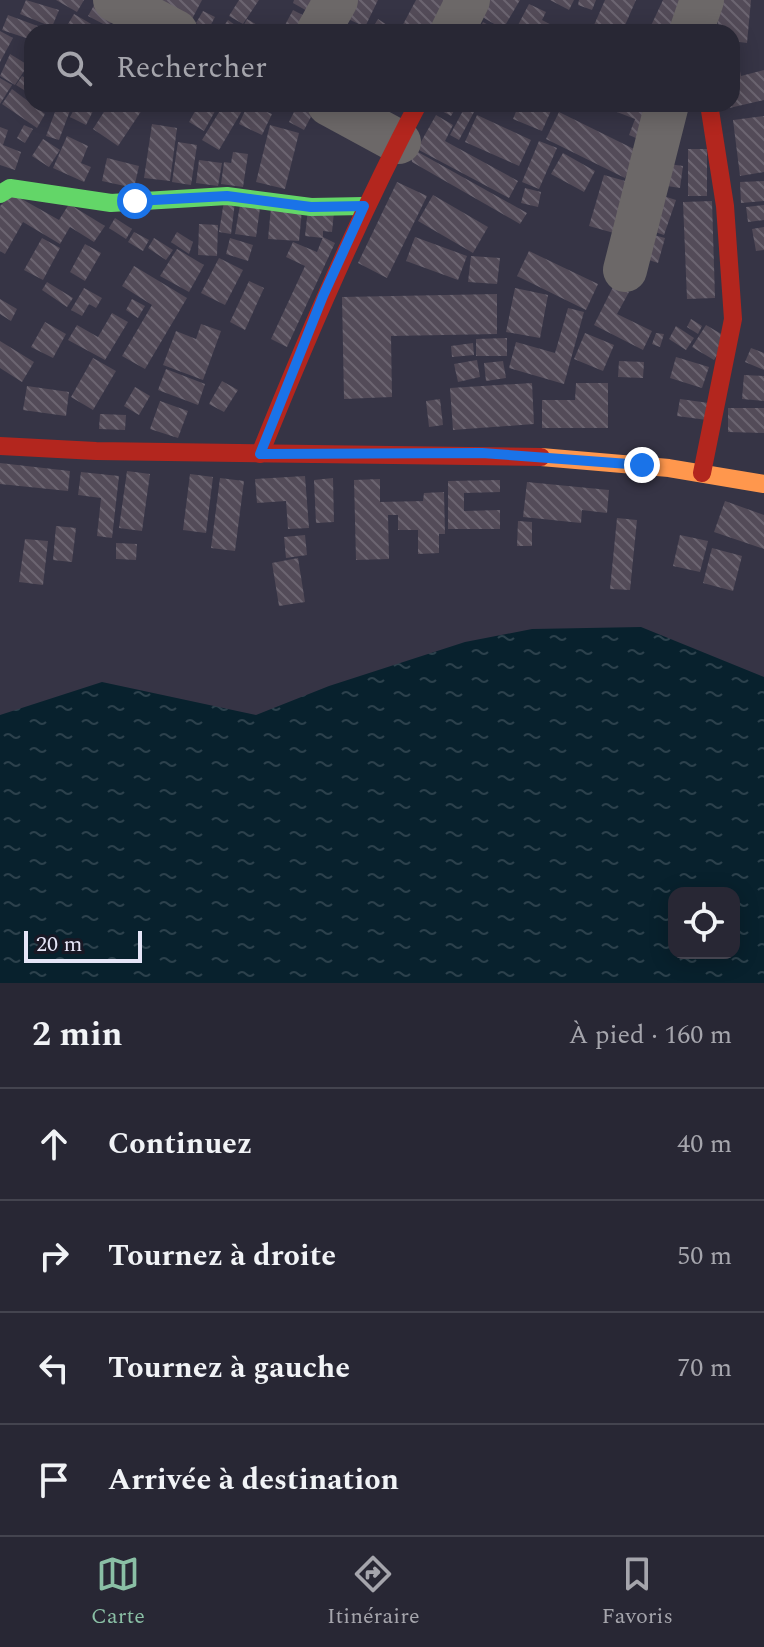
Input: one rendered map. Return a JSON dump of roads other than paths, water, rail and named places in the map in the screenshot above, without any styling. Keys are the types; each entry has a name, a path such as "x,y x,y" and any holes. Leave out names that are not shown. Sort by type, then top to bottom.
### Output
{"street":[{"path":"115,0 161,24"},
{"path":"322,24 336,0"},
{"path":"456,24 468,0"},
{"path":"694,24 702,0"},
{"path":"260,454 323,296 364,206 409,123 363,112"},
{"path":"625,270 665,112"},
{"path":"702,473 733,319 725,206 710,112"},
{"path":"0,194 10,188 111,203 227,196 311,207 364,206"},
{"path":"0,446 260,454 482,453 612,461 764,484"}],"water":[{"path":"641,627 764,677 764,983 0,983 0,715 102,682 256,715 329,686 465,642 532,629"}]}
